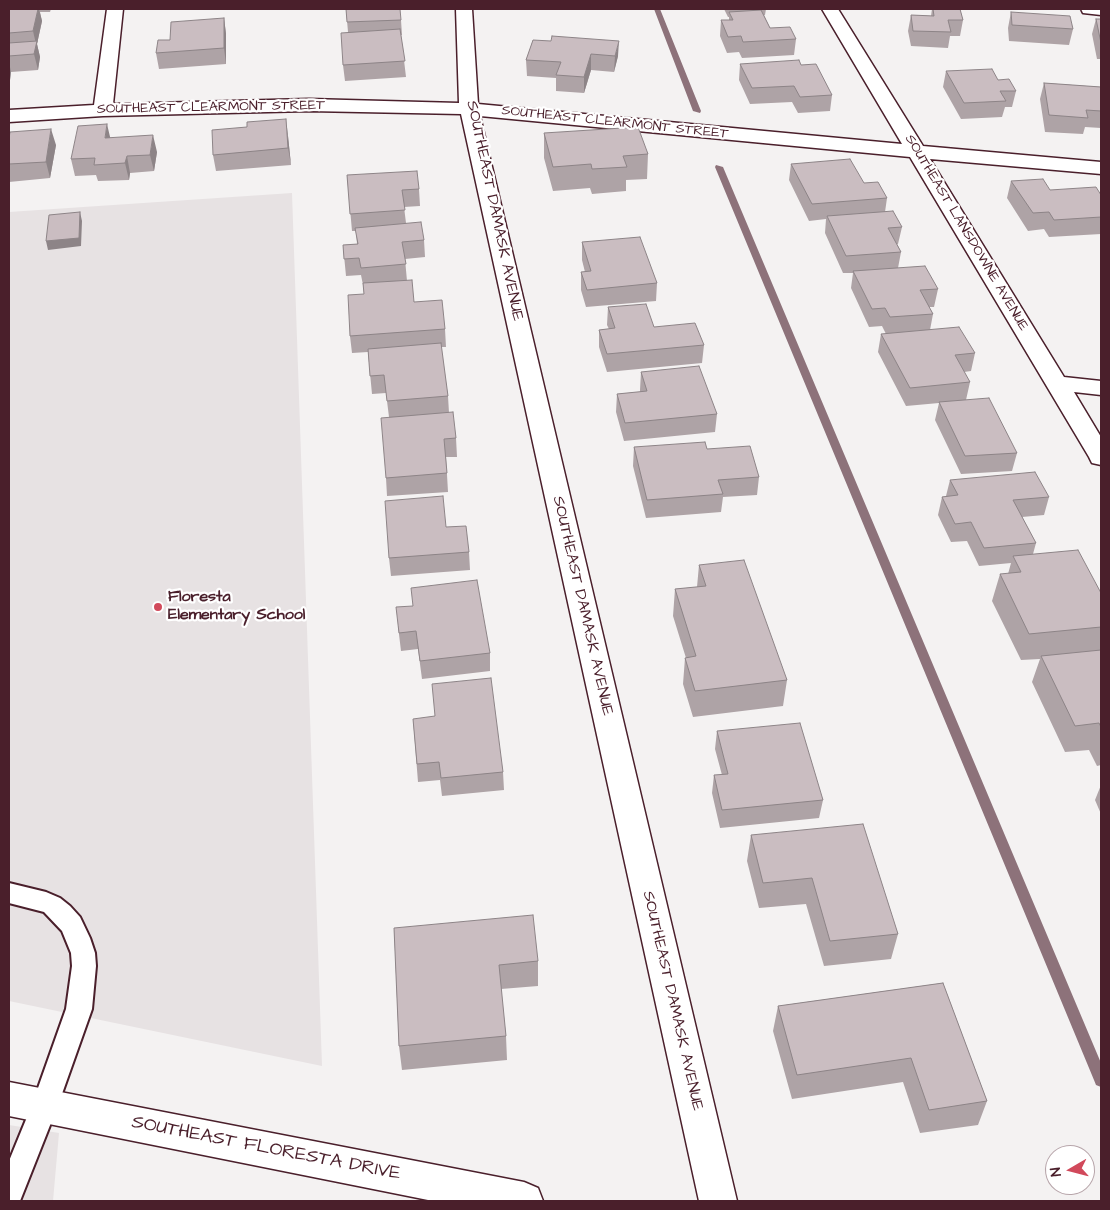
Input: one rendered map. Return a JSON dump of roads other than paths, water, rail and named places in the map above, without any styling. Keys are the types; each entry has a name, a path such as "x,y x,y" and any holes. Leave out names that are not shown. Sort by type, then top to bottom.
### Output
{"street":[{"path":"103,110 115,9"},
{"name":"SOUTHEAST DAMASK AVENUE","path":"464,9 469,109 718,1201"},
{"name":"SOUTHEAST LANSDOWNE AVENUE","path":"830,9 1101,457"},
{"path":"1089,9 1101,10"},
{"name":"SOUTHEAST CLEARMONT STREET","path":"9,116 103,110 309,105 469,109 675,130 1101,168"},
{"path":"1056,383 1101,388"},
{"name":"SOUTHEAST FLORESTA DRIVE","path":"9,1100 45,1105 524,1201"}],"lane":[{"path":"9,893 38,899 52,905 72,924 83,953 84,980 79,1009 45,1105 9,1194"}],"waterway":[{"path":"657,9 697,111"},
{"path":"719,167 1101,1080"}],"place":[{"name":"Floresta Elementary School","path":"158,607"}]}
